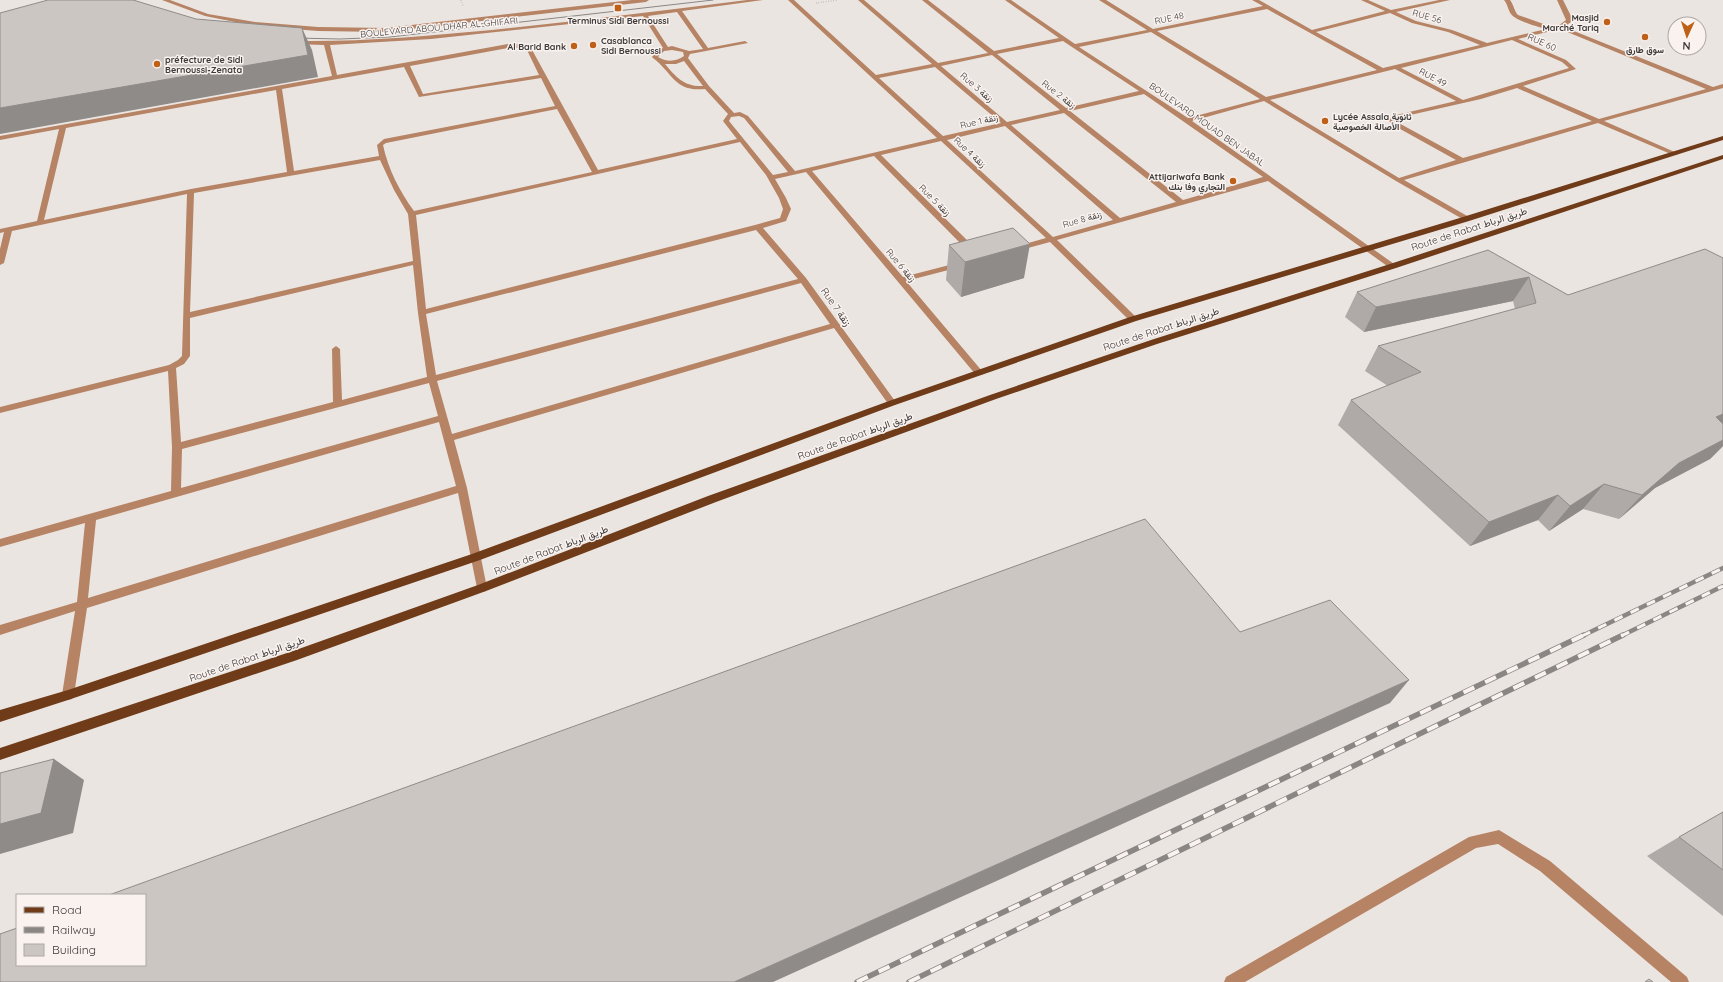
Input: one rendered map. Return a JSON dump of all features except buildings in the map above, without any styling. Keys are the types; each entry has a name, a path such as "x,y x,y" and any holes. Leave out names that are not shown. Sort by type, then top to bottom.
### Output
{"main road":[{"name":"Route de Rabat طريق الرباط","path":"0,716 68,695 476,557 892,403 1133,319 1466,219 1723,138"},
{"name":"Route de Rabat طريق الرباط","path":"0,754 293,656 482,588 712,499 994,397 1154,342 1393,266 1723,157"}],"street":[{"name":"BOULEVARD ABOU DHAR AL-GHIFARI","path":"165,0 207,15 255,24 318,29 385,30 646,0"},
{"name":"BOULEVARD ABOU DHAR AL-GHIFARI","path":"287,43 327,44 380,42 535,27 760,0"},
{"name":"Rue 4 زنقة","path":"791,0 1051,239 1133,319"},
{"name":"Rue 3 زنقة","path":"861,0 1117,220"},
{"name":"Rue 2 زنقة","path":"925,0 1181,202"},
{"name":"BOULEVARD MOUAD BEN JABAL","path":"1008,0 1074,46 1187,120 1393,266"},
{"path":"1102,0 1398,180 1466,219"},
{"path":"1256,0 1383,71"},
{"name":"RUE 56","path":"1364,0 1388,12 1414,22 1450,31 1486,45"},
{"path":"1313,31 1388,12 1447,0"},
{"path":"1506,0 1511,5 1512,12 1516,16 1551,29"},
{"path":"1187,120 1265,99 1560,27 1569,21 1569,18 1560,0"},
{"name":"RUE 48","path":"1074,46 1268,7"},
{"path":"678,10 706,50"},
{"path":"644,14 666,49"},
{"path":"1560,27 1712,89"},
{"path":"876,77 1064,39"},
{"name":"RUE 60","path":"1513,39 1564,61 1573,69 1517,86"},
{"path":"660,61 676,62 686,56 706,50 745,43"},
{"path":"327,44 335,78"},
{"path":"0,138 406,64 508,46 521,46 529,48 559,107 596,173"},
{"path":"707,87 694,88 681,85 655,57 655,55 666,49 682,49 707,87 732,115"},
{"path":"406,64 421,96 543,76"},
{"name":"RUE 49","path":"1396,68 1462,102"},
{"path":"1463,161 1396,124 1392,120 1394,117 1462,102 1517,86 1675,154"},
{"path":"1398,180 1463,161 1519,142 1723,86"},
{"path":"279,88 291,173"},
{"name":"Rue 1 زنقة","path":"771,178 1145,92"},
{"path":"482,588 462,488 432,378 422,312 412,214 402,199 383,158 380,145 384,141 559,107"},
{"path":"422,312 758,227 783,219 787,209 782,197 771,178 726,121 726,117 740,114 746,117 793,173"},
{"path":"40,222 63,126"},
{"path":"412,214 741,140"},
{"name":"Rue 5 زنقة","path":"876,154 975,253"},
{"path":"0,231 191,191 383,158"},
{"name":"Rue 6 زنقة","path":"808,170 979,373"},
{"name":"Rue 8 زنقة","path":"1008,251 1269,178"},
{"path":"0,410 172,368 182,362 186,356 186,316 191,191"},
{"name":"Rue 7 زنقة","path":"758,227 803,280 892,403"},
{"path":"0,263 9,229"},
{"path":"186,316 417,262"},
{"path":"901,280 966,263"},
{"path":"177,447 803,280"},
{"path":"448,438 836,326"},
{"path":"336,349 338,403"},
{"path":"172,368 177,447 176,494"},
{"path":"0,543 443,418"},
{"path":"0,630 462,488"},
{"path":"68,695 82,605 91,518"},
{"path":"1232,982 1474,842 1499,837 1546,866 1682,982"}],"tram line":[{"path":"295,38 340,39 390,37 713,0"}],"railway":[{"path":"1582,636 1723,568"},
{"path":"1621,636 1723,586"},
{"path":"857,982 1584,635"},
{"path":"909,982 1623,635"}],"place":[{"name":"Terminus Sidi Bernoussi","path":"618,8"},
{"name":"Masjid Marché Tariq","path":"1607,22"},
{"name":"سوق طارق","path":"1645,37"},
{"name":"Casablanca Sidi Bernoussi","path":"593,45"},
{"name":"Al Barid Bank","path":"574,46"},
{"name":"préfecture de Sidi Bernoussi-Zenata","path":"157,64"},
{"name":"Lycée Assala ثانوية الأصالة الخصوصية","path":"1325,121"},
{"name":"Attijariwafa Bank التجاري وفا بنك","path":"1233,181"}]}
